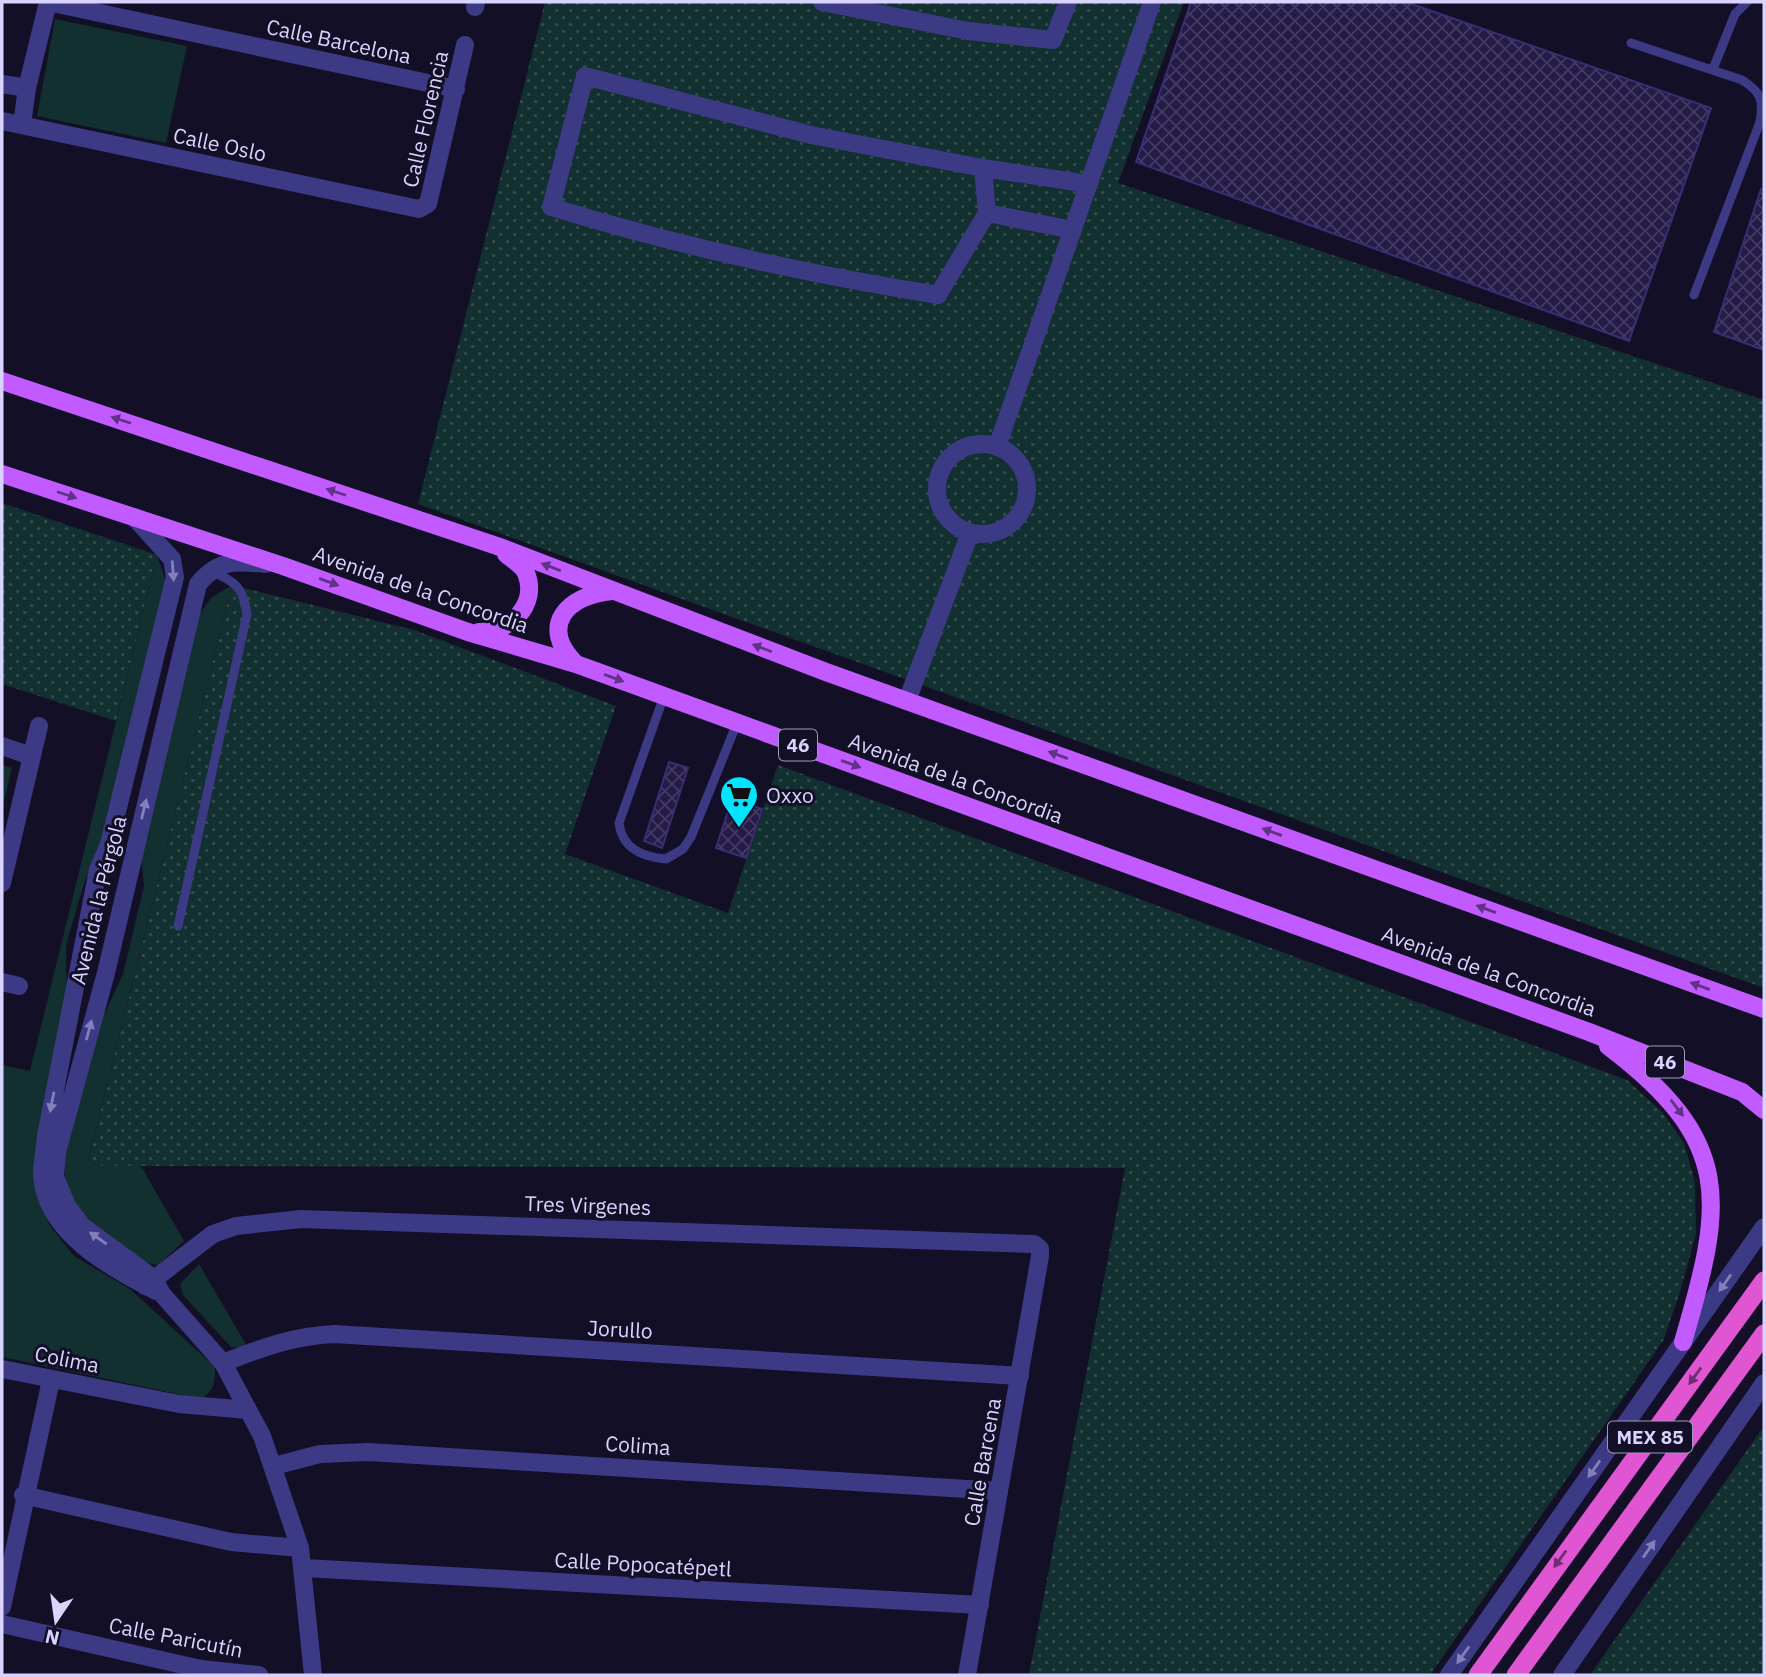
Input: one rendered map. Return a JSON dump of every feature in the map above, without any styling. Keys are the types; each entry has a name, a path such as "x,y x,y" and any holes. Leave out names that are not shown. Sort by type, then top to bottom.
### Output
{"highway":[{"name":"MEX 85","path":"1478,1675 1764,1281"},
{"name":"MEX 85","path":"1516,1675 1764,1334"},
{"path":"1523,1675 1530,1655"}],"main road":[{"path":"3,380 497,546 906,701 1764,1009"},
{"name":"Avenida de la Concordia","path":"2,474 283,566 468,632 576,664 1589,1032 1742,1092 1764,1110"},
{"path":"468,632 503,629 517,619 526,604 529,587 525,571 497,546"},
{"path":"576,664 565,654 560,640 559,626 564,612 573,601 586,594 615,591"},
{"path":"1589,1032 1648,1076 1674,1103 1690,1126 1706,1161 1712,1206 1706,1266 1683,1342"},
{"path":"1742,1092 1764,1094"}],"street":[{"path":"22,125 27,88 48,2"},
{"name":"Calle Barcelona","path":"48,2 456,89"},
{"path":"822,2 968,31 1053,40 1068,2"},
{"path":"997,447 1152,2"},
{"name":"Calle Florencia","path":"428,204 466,45"},
{"path":"983,168 987,213 938,295 837,279 656,239 551,207 585,76 811,135 983,168 1088,184"},
{"path":"2,84 27,88"},
{"name":"Calle Oslo","path":"2,121 419,209 428,204"},
{"path":"987,213 1073,230"},
{"path":"983,444 997,447 1011,454 1021,466 1027,480 1027,496 1023,510 1013,523 1000,531 970,533 957,526 943,510 937,490 939,475 956,453 983,444"},
{"name":"Avenida la Pérgola","path":"134,517 172,559 175,577 109,844 98,870 46,1136 42,1175 47,1197 68,1232 85,1247 149,1282"},
{"path":"906,701 970,533"},
{"path":"210,570 224,563 283,566"},
{"name":"Avenida la Pérgola","path":"149,1282 82,1226 67,1206 55,1177 57,1152 134,851 198,584 210,570"},
{"path":"2,883 7,837 38,726"},
{"path":"2,746 31,756"},
{"path":"109,844 134,851"},
{"path":"73,996 97,1000"},
{"name":"Tres Virgenes","path":"149,1282 213,1234 236,1226 301,1219 1025,1242 1040,1249 1040,1256"},
{"path":"1449,1675 1763,1229"},
{"name":"Calle Barcena","path":"967,1675 1040,1256"},
{"path":"149,1282 223,1363 274,1466 304,1568 313,1675"},
{"name":"Jorullo","path":"223,1363 277,1342 303,1336 334,1334 1020,1376"},
{"name":"Colima","path":"2,1369 179,1404 248,1409"},
{"path":"2,1607 23,1495 51,1380"},
{"path":"1562,1675 1764,1383"},
{"name":"Colima","path":"274,1466 320,1454 368,1452 999,1491"},
{"path":"23,1495 231,1542 300,1548"},
{"name":"Calle Popocatépetl","path":"304,1568 980,1605"},
{"name":"Calle Paricutín","path":"2,1624 201,1669 259,1675"}],"lane":[{"path":"1713,69 1735,14 1747,2"},
{"path":"1630,43 1713,69 1757,89 1763,107 1694,295"},
{"path":"178,926 247,614 244,595 232,581 210,570"},
{"path":"664,696 619,824 623,839 640,853 666,859 683,849 691,837 737,723"}],"green space":[{"path":"545,2 1184,2 1118,183 1764,400 1764,988 418,504"},
{"path":"55,19 187,46 166,143 37,116"},
{"path":"2,503 157,555 116,721 2,684"},
{"path":"157,555 169,591 101,853 85,880 66,945 67,1013 33,1172 37,1198 50,1226 74,1256 130,1289 215,1367 213,1385 201,1399 2,1357 2,1065 30,1071"},
{"path":"232,585 414,630 616,706 565,854 728,913 778,765 1627,1080 1662,1112 1684,1143 1695,1182 1696,1234 1680,1292 1663,1341 1430,1675 1029,1675 1125,1168 87,1166"},
{"path":"232,585 87,1165 141,1166 184,1241 158,1265 147,1263 102,1233 78,1210 70,1196 64,1158 97,1030 123,974 144,886 140,847 197,617 211,598"},
{"path":"2,765 12,768 2,809"},
{"path":"199,1264 248,1348 231,1347 183,1295 180,1284"},
{"path":"1764,1426 1764,1675 1590,1675"}],"building":[{"path":"1191,2 1406,2 1711,108 1629,341 1136,162"},
{"path":"1761,189 1764,189 1764,350 1714,332"},
{"path":"669,762 688,768 662,848 644,841"},
{"name":"Oxxo","path":"732,799 762,809 746,858 716,848"}],"place":[{"name":"Oxxo","path":"739,829"}]}
